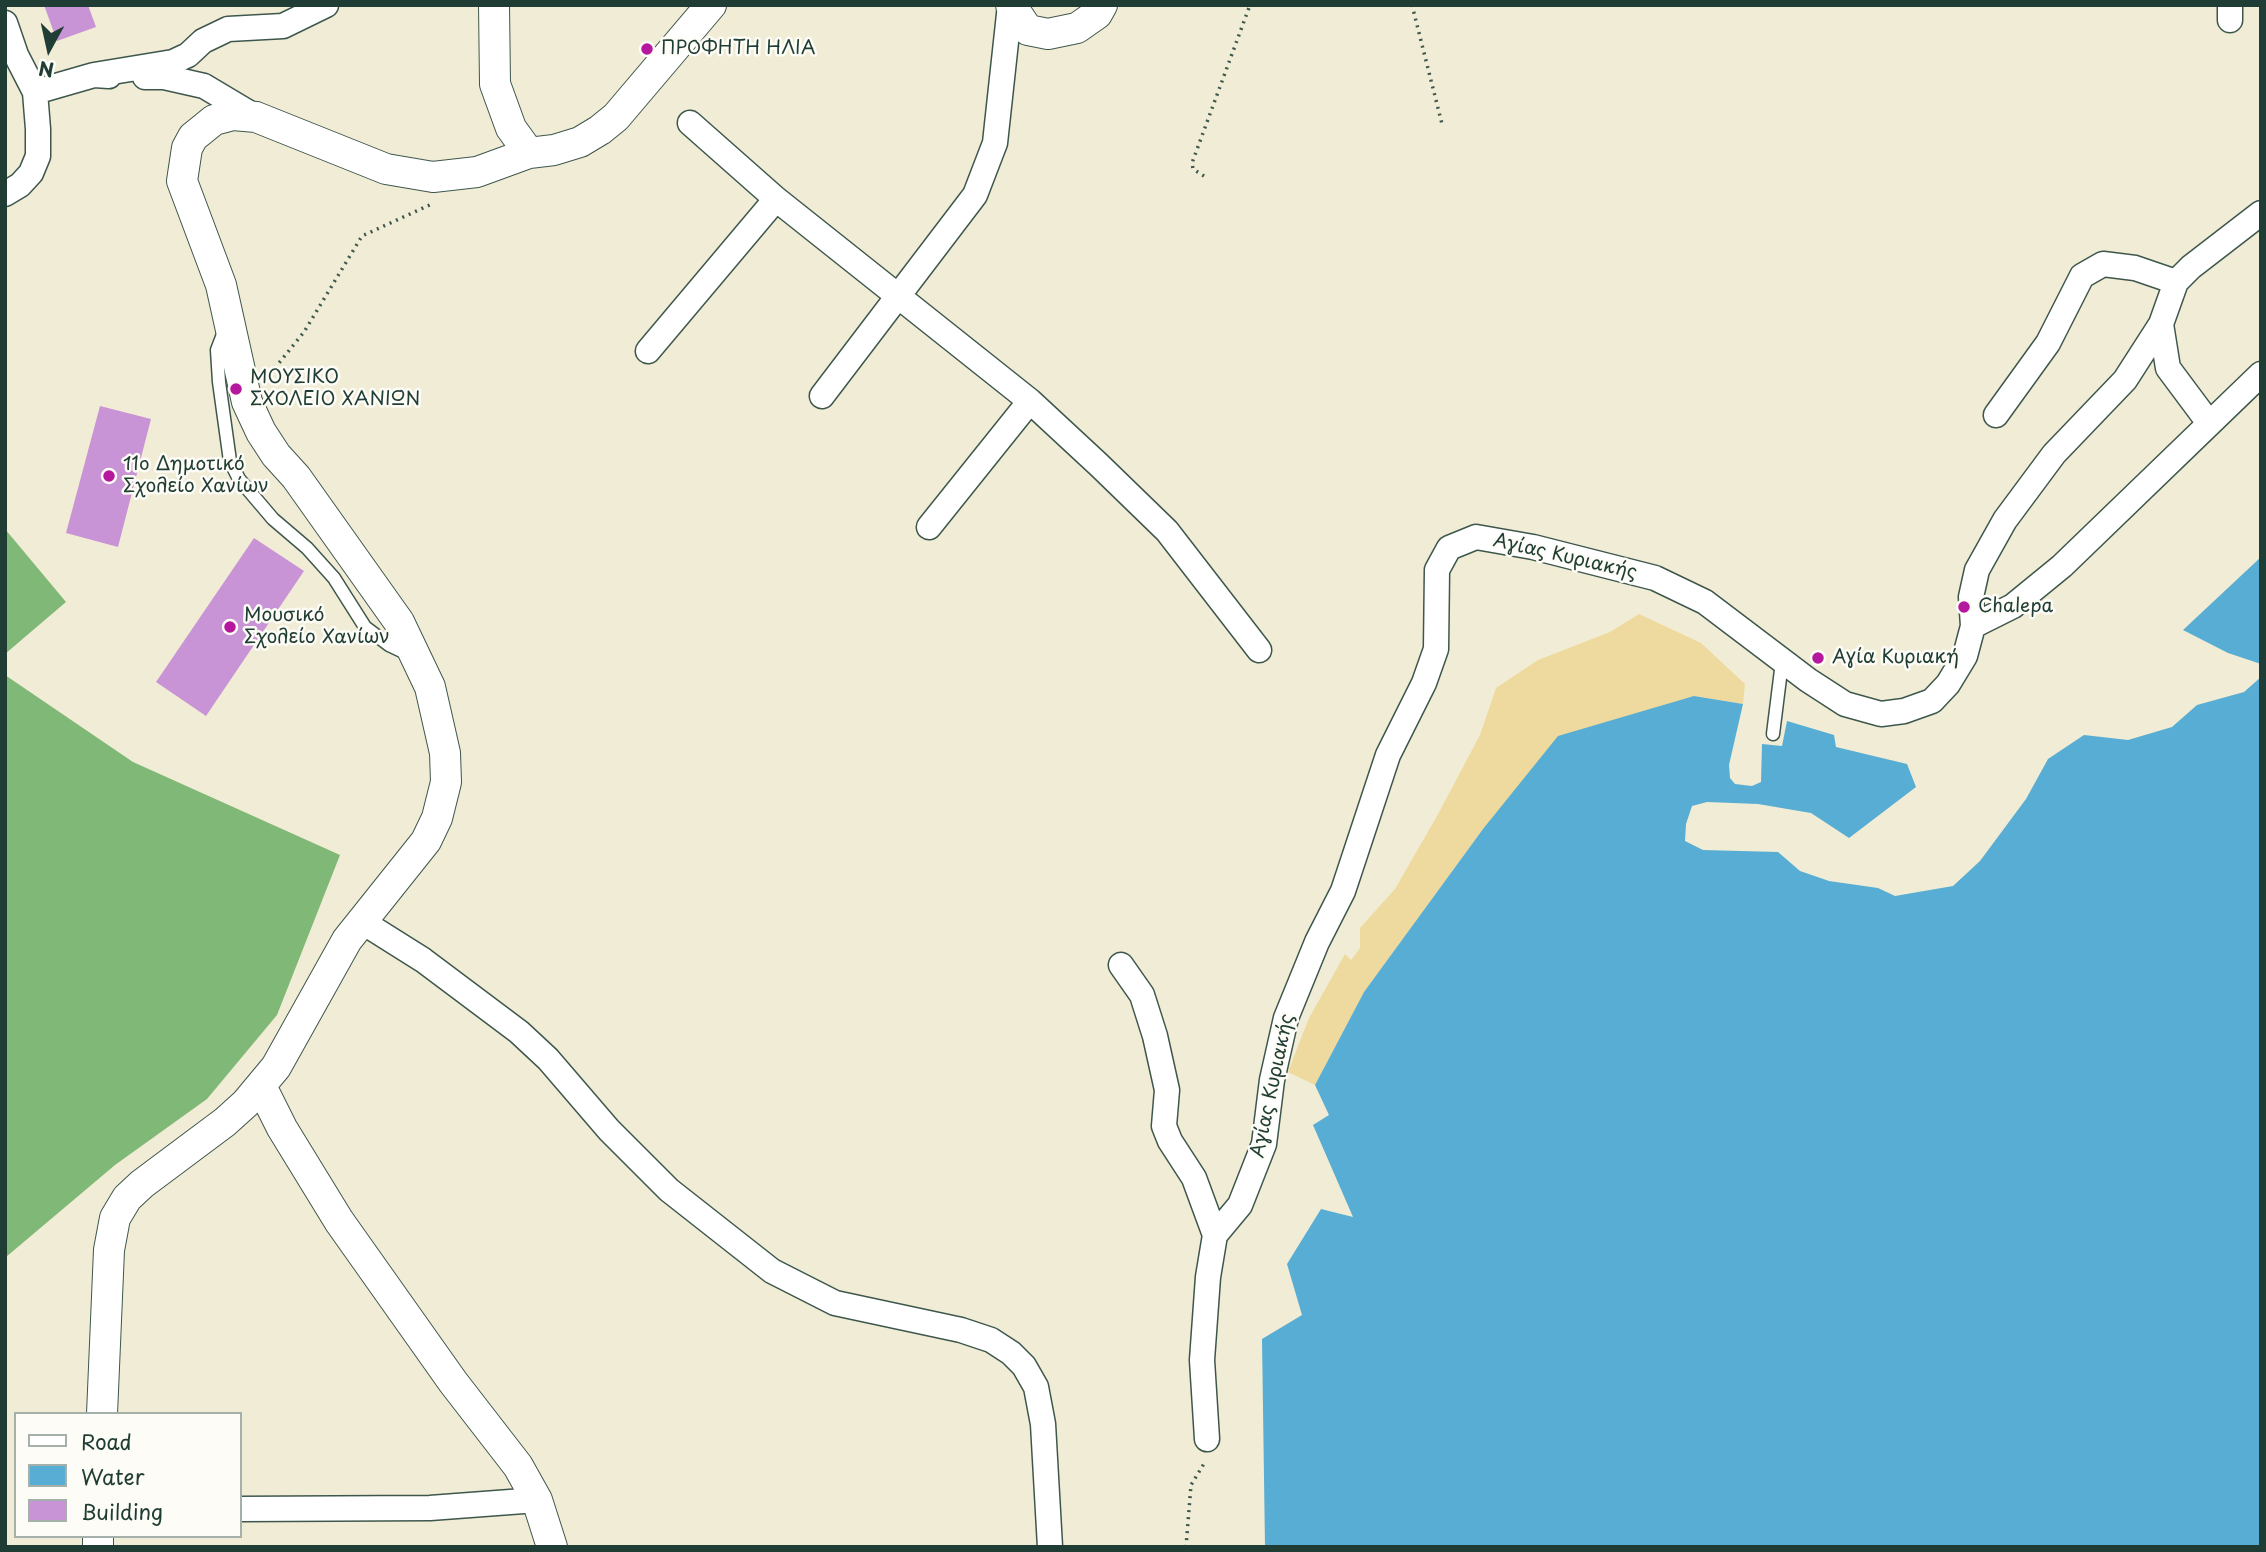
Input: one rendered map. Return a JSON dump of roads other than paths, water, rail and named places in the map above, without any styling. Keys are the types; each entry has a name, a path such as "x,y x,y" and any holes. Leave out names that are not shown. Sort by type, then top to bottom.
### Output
{"street":[{"path":"35,92 94,75 173,62 188,55 203,41 228,29 283,26 326,5"},
{"path":"494,5 495,84 510,128 529,153"},
{"path":"94,75 188,81 220,93 256,117 342,154 409,175 433,177 477,172 529,153 554,150 580,142 600,130 616,117 711,5"},
{"path":"1010,5 1028,30 1048,34 1077,28 1097,14 1102,5"},
{"path":"822,397 896,296 962,213 986,171 995,143 1010,5"},
{"path":"5,23 16,55 35,92 38,156 31,173 20,185 5,194"},
{"path":"102,1412 109,1251 115,1218 127,1198 142,1184 225,1122 261,1086 291,1043 319,987 361,921 426,841 444,798 445,753 430,687 418,658 386,601 296,477 276,456 247,402 221,285 182,181 182,164 193,137 214,120 233,115 256,117"},
{"path":"690,123 776,199 1030,401 1167,531 1259,650"},
{"path":"648,351 776,199"},
{"name":"Αγίας Κυριακής","path":"1215,1236 1240,1205 1264,1144 1272,1080 1286,1018 1317,942 1343,891 1388,755 1424,682 1436,649 1437,570 1449,548 1476,537 1533,547 1655,578 1705,602 1782,662 1845,704 1881,714 1905,711 1932,701 1948,684 1965,656 1973,626 1971,597 1978,570 2005,520 2054,454 2125,380 2161,324 2176,282 2190,267 2261,213"},
{"path":"1996,415 2048,343 2082,275 2103,264 2135,268 2176,282"},
{"path":"2161,324 2168,368 2209,423"},
{"path":"1973,626 2013,606 2062,566 2261,374"},
{"path":"929,527 1030,401"},
{"path":"361,921 423,960 519,1032 548,1059 609,1130 669,1190 772,1271 835,1303 961,1330 990,1340 1011,1353 1024,1366 1036,1387 1043,1424 1050,1547"},
{"path":"1121,964 1142,995 1155,1036 1167,1090 1164,1126 1170,1141 1194,1178 1215,1236 1202,1360 1207,1438"},
{"path":"261,1086 282,1128 339,1221 453,1382 518,1466 537,1500 552,1547"},
{"path":"242,1509 430,1508 537,1500"}],"lane":[{"path":"228,322 217,351 219,382 230,461 239,480 334,578 365,627 389,645 418,658"},
{"path":"1773,734 1782,662"}],"water":[{"path":"2261,557 2261,664 2228,653 2183,630"},
{"path":"2261,677 2261,1547 1265,1547 1262,1339 1302,1315 1287,1264 1321,1209 1353,1217 1313,1125 1329,1115 1315,1085 1364,992 1483,829 1558,736 1694,696 1743,704 1729,765 1730,778 1735,784 1752,786 1761,782 1762,744 1782,746 1787,721 1834,735 1836,747 1907,764 1916,787 1849,838 1811,813 1758,804 1707,802 1692,806 1686,824 1685,841 1703,850 1778,852 1800,871 1829,881 1878,888 1895,896 1953,886 1980,861 2026,799 2048,759 2084,735 2128,740 2172,727 2197,705 2244,692"}],"place":[{"name":"ΠΡΟΦΗΤΗ ΗΛΙΑ","path":"647,49"},
{"name":"ΜΟΥΣΙΚΟ ΣΧΟΛΕΙΟ ΧΑΝΙΩΝ","path":"236,389"},
{"name":"11o Δημοτικό Σχολείο Χανίων","path":"109,476"},
{"name":"Chalepa","path":"1964,607"},
{"name":"Μουσικό Σχολείο Χανίων","path":"230,627"},
{"name":"Αγία Κυριακή","path":"1818,658"}]}
